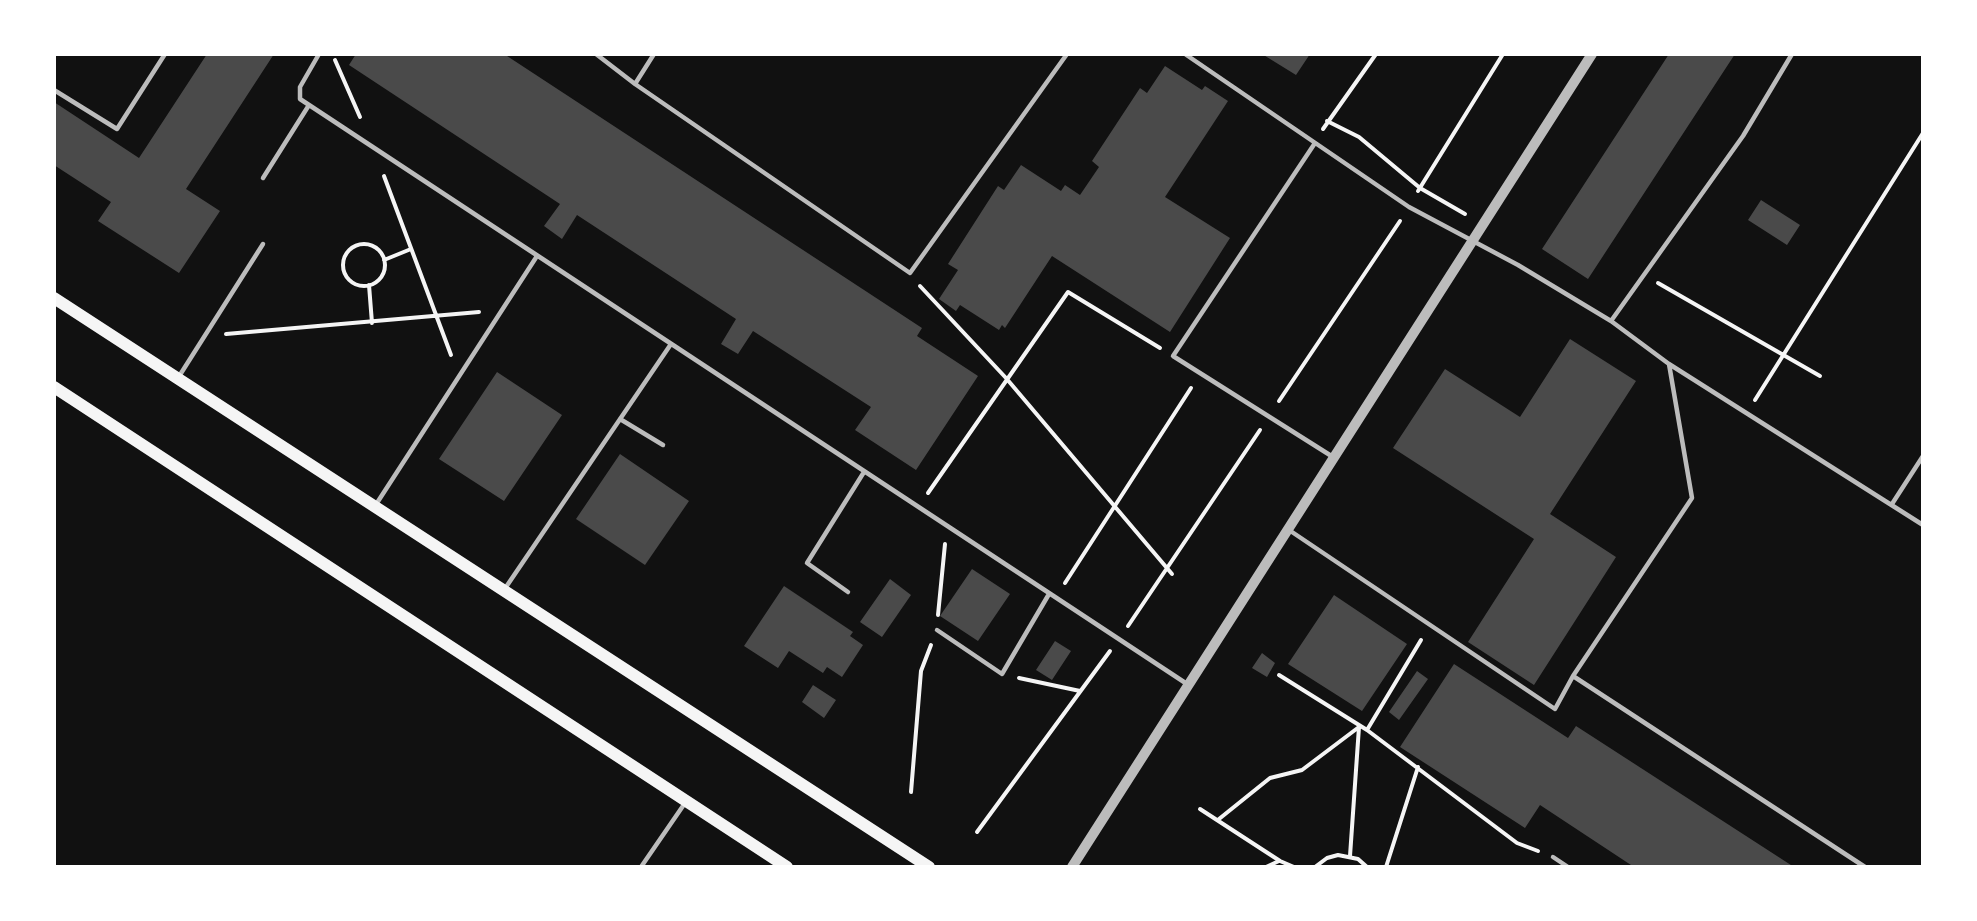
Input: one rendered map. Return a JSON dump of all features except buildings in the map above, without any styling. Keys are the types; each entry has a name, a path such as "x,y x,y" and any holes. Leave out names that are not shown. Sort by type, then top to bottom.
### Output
{"main road":[{"path":"54,298 929,867"},
{"path":"54,387 787,867"}],"street":[{"path":"1072,867 1592,54"}],"lane":[{"path":"54,90 117,129 165,54"},
{"path":"319,54 300,87 300,99 1187,684"},
{"path":"596,54 635,84 910,273 1067,54"},
{"path":"635,84 654,54"},
{"path":"1185,54 1409,207 1518,266 1611,321 1669,364 1923,525"},
{"path":"1195,61 1199,54"},
{"path":"1611,321 1743,136 1792,54"},
{"path":"263,178 309,105"},
{"path":"1315,142 1173,356 1333,456"},
{"path":"178,378 263,244"},
{"path":"375,506 537,256"},
{"path":"504,590 671,344"},
{"path":"1287,528 1555,709 1573,676 1692,498 1669,364"},
{"path":"620,419 663,445"},
{"path":"1892,504 1923,456"},
{"path":"849,592 807,563 864,472"},
{"path":"937,630 1002,674 1049,594"},
{"path":"1573,676 1865,867"},
{"path":"641,867 686,801"},
{"path":"1553,857 1568,867"}],"path":[{"path":"333,54 373,147 460,376"},
{"path":"1315,142 1327,121 1376,54"},
{"path":"977,832 1168,570 1409,207 1503,54"},
{"path":"1747,413 1923,133"},
{"path":"362,244 380,251 384,260 382,276 369,285 350,281 345,273 343,264 345,254 352,247 362,244"},
{"path":"384,260 411,249"},
{"path":"910,273 1006,378 1172,574"},
{"path":"1644,275 1820,376"},
{"path":"369,285 372,323"},
{"path":"918,507 1068,292 1173,356"},
{"path":"205,336 438,318 503,309"},
{"path":"1049,594 1064,584 1201,373"},
{"path":"1367,730 1431,624"},
{"path":"1002,674 1080,692"},
{"path":"1279,675 1367,730 1517,843 1553,857"},
{"path":"1219,819 1270,778 1302,770 1359,727"},
{"path":"1350,856 1359,727"},
{"path":"1386,867 1418,767"},
{"path":"1200,809 1219,819 1280,861 1294,867"},
{"path":"1315,867 1327,858 1350,856 1367,867"},
{"path":"1266,867 1280,861"}]}
